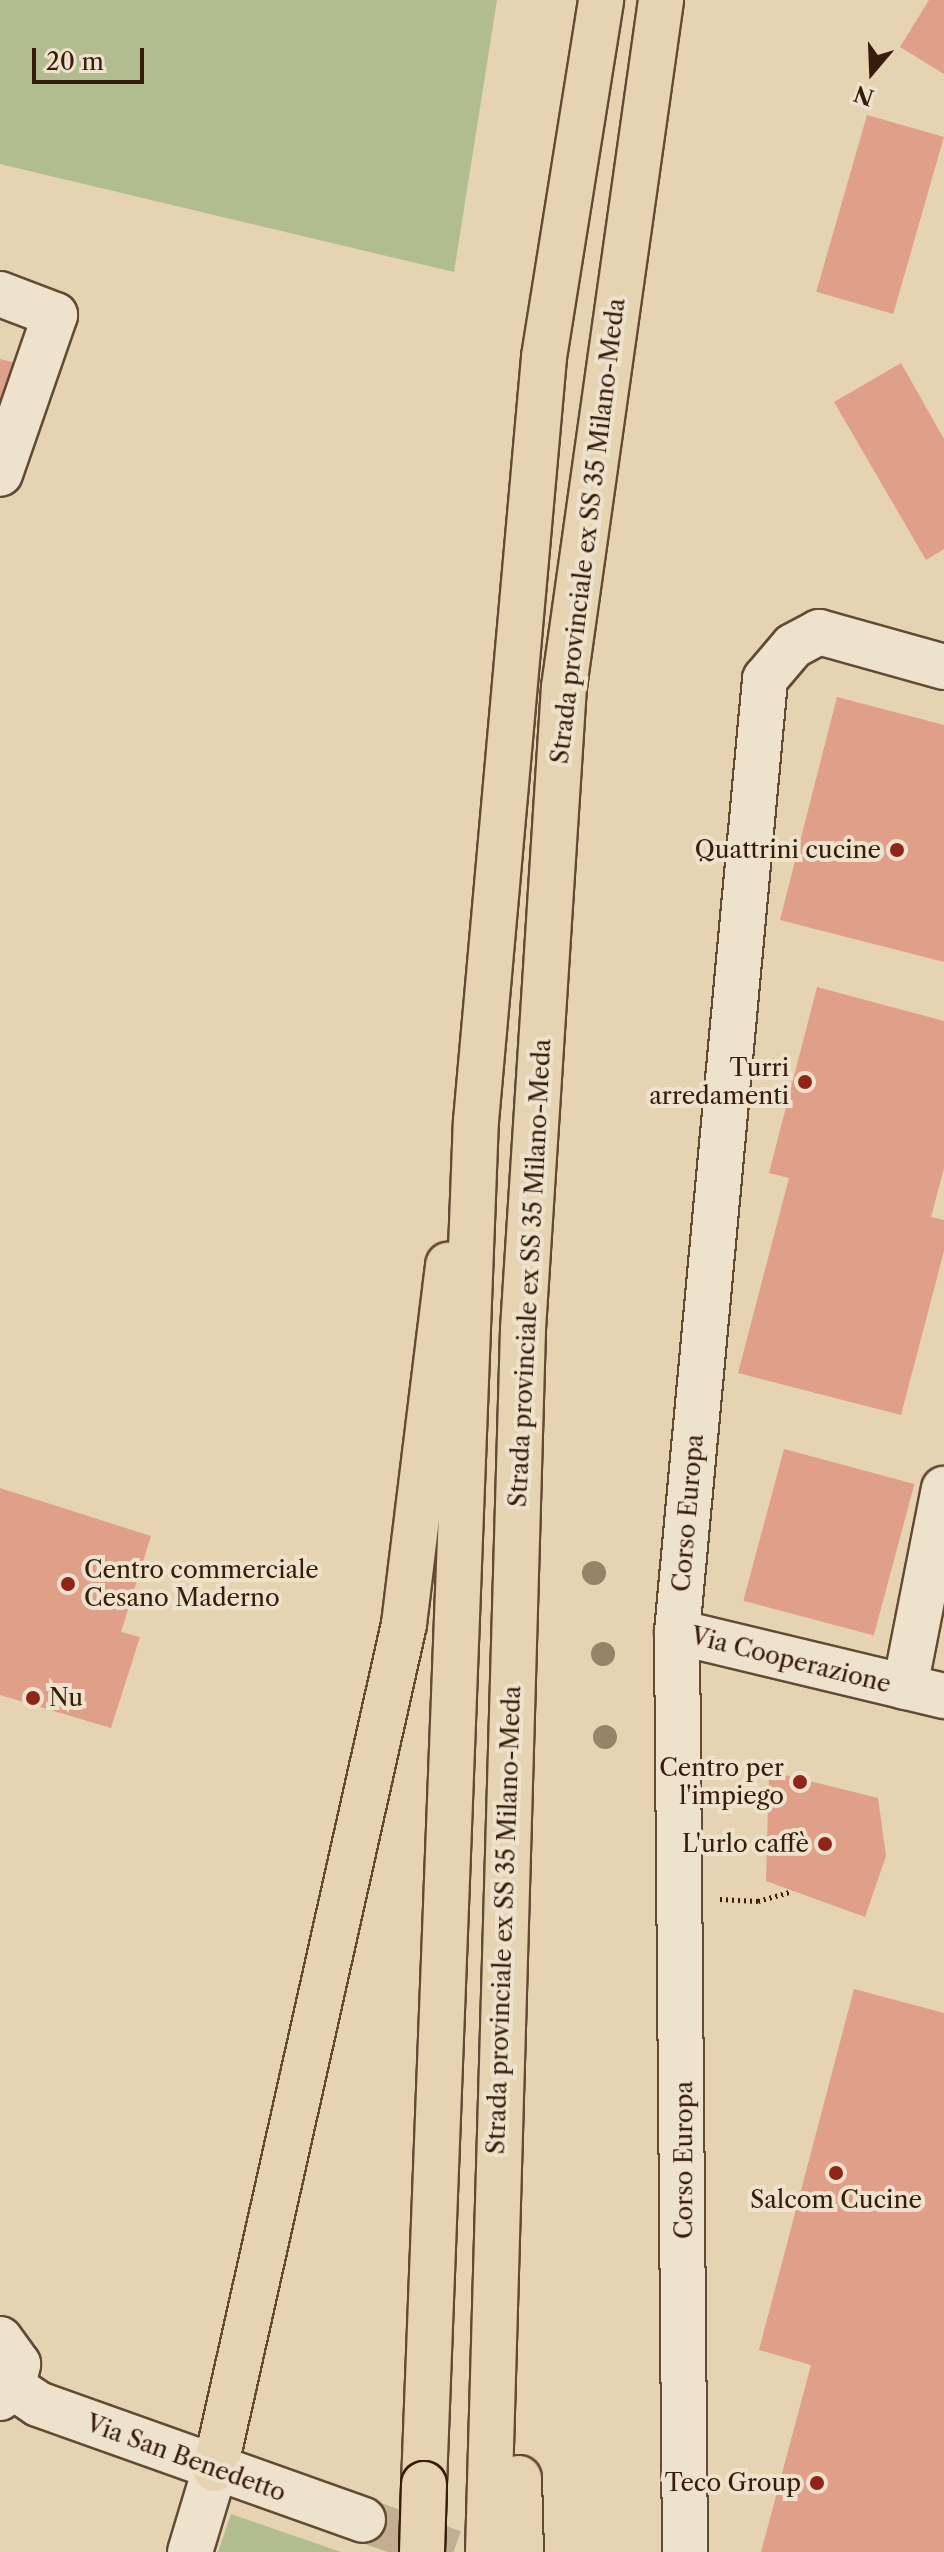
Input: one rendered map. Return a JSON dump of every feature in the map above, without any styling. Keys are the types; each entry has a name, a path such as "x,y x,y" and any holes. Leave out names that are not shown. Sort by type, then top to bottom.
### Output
{"highway":[{"path":"422,2552 476,1121 544,357 601,0"},
{"name":"Strada provinciale ex SS 35 Milano-Meda","path":"504,2536 493,2233 523,1329 564,687 661,0"},
{"path":"215,2469 404,1624 439,1315 476,1121"}],"street":[{"path":"0,294 55,315 0,474"},
{"name":"Corso Europa","path":"685,2552 683,1898 677,1632 765,679 793,646 819,632 944,667"},
{"name":"Via Cooperazione","path":"677,1632 924,1692 944,1489"},
{"name":"Via San Benedetto","path":"0,2339 18,2364 7,2392 363,2520"},
{"path":"190,2552 215,2469"}],"path":[{"path":"683,1898 758,1901 793,1891"}],"green space":[{"path":"0,0 497,0 454,272 0,164"},
{"path":"231,2514 341,2552 218,2552"}],"building":[{"path":"929,0 944,0 944,74 900,47"},
{"path":"867,115 944,137 893,314 816,292"},
{"path":"0,359 13,362 1,403 0,403"},
{"path":"901,363 944,439 944,549 926,560 834,402"},
{"path":"837,697 944,725 944,962 780,920"},
{"path":"817,987 944,1021 944,1168 931,1217 944,1220 944,1251 901,1415 738,1373 789,1178 769,1173"},
{"path":"784,1449 914,1484 874,1636 743,1601"},
{"name":"Centro commerciale Cesano Maderno","path":"0,1488 151,1536 121,1632 140,1637 111,1728 0,1695"},
{"path":"769,1771 878,1798 886,1856 865,1917 766,1881"},
{"path":"854,1989 944,2013 944,2552 761,2552 811,2365 759,2350"}],"tunnel":[{"path":"363,2520 454,2552"}],"place":[{"name":"Quattrini cucine","path":"897,850"},
{"name":"Turri arredamenti","path":"805,1082"},
{"name":"Centro commerciale Cesano Maderno","path":"68,1584"},
{"name":"Nu","path":"33,1698"},
{"name":"Centro per l'impiego","path":"800,1782"},
{"name":"L'urlo caffè","path":"825,1844"},
{"name":"Salcom Cucine","path":"836,2173"},
{"name":"Teco Group","path":"817,2483"}]}
